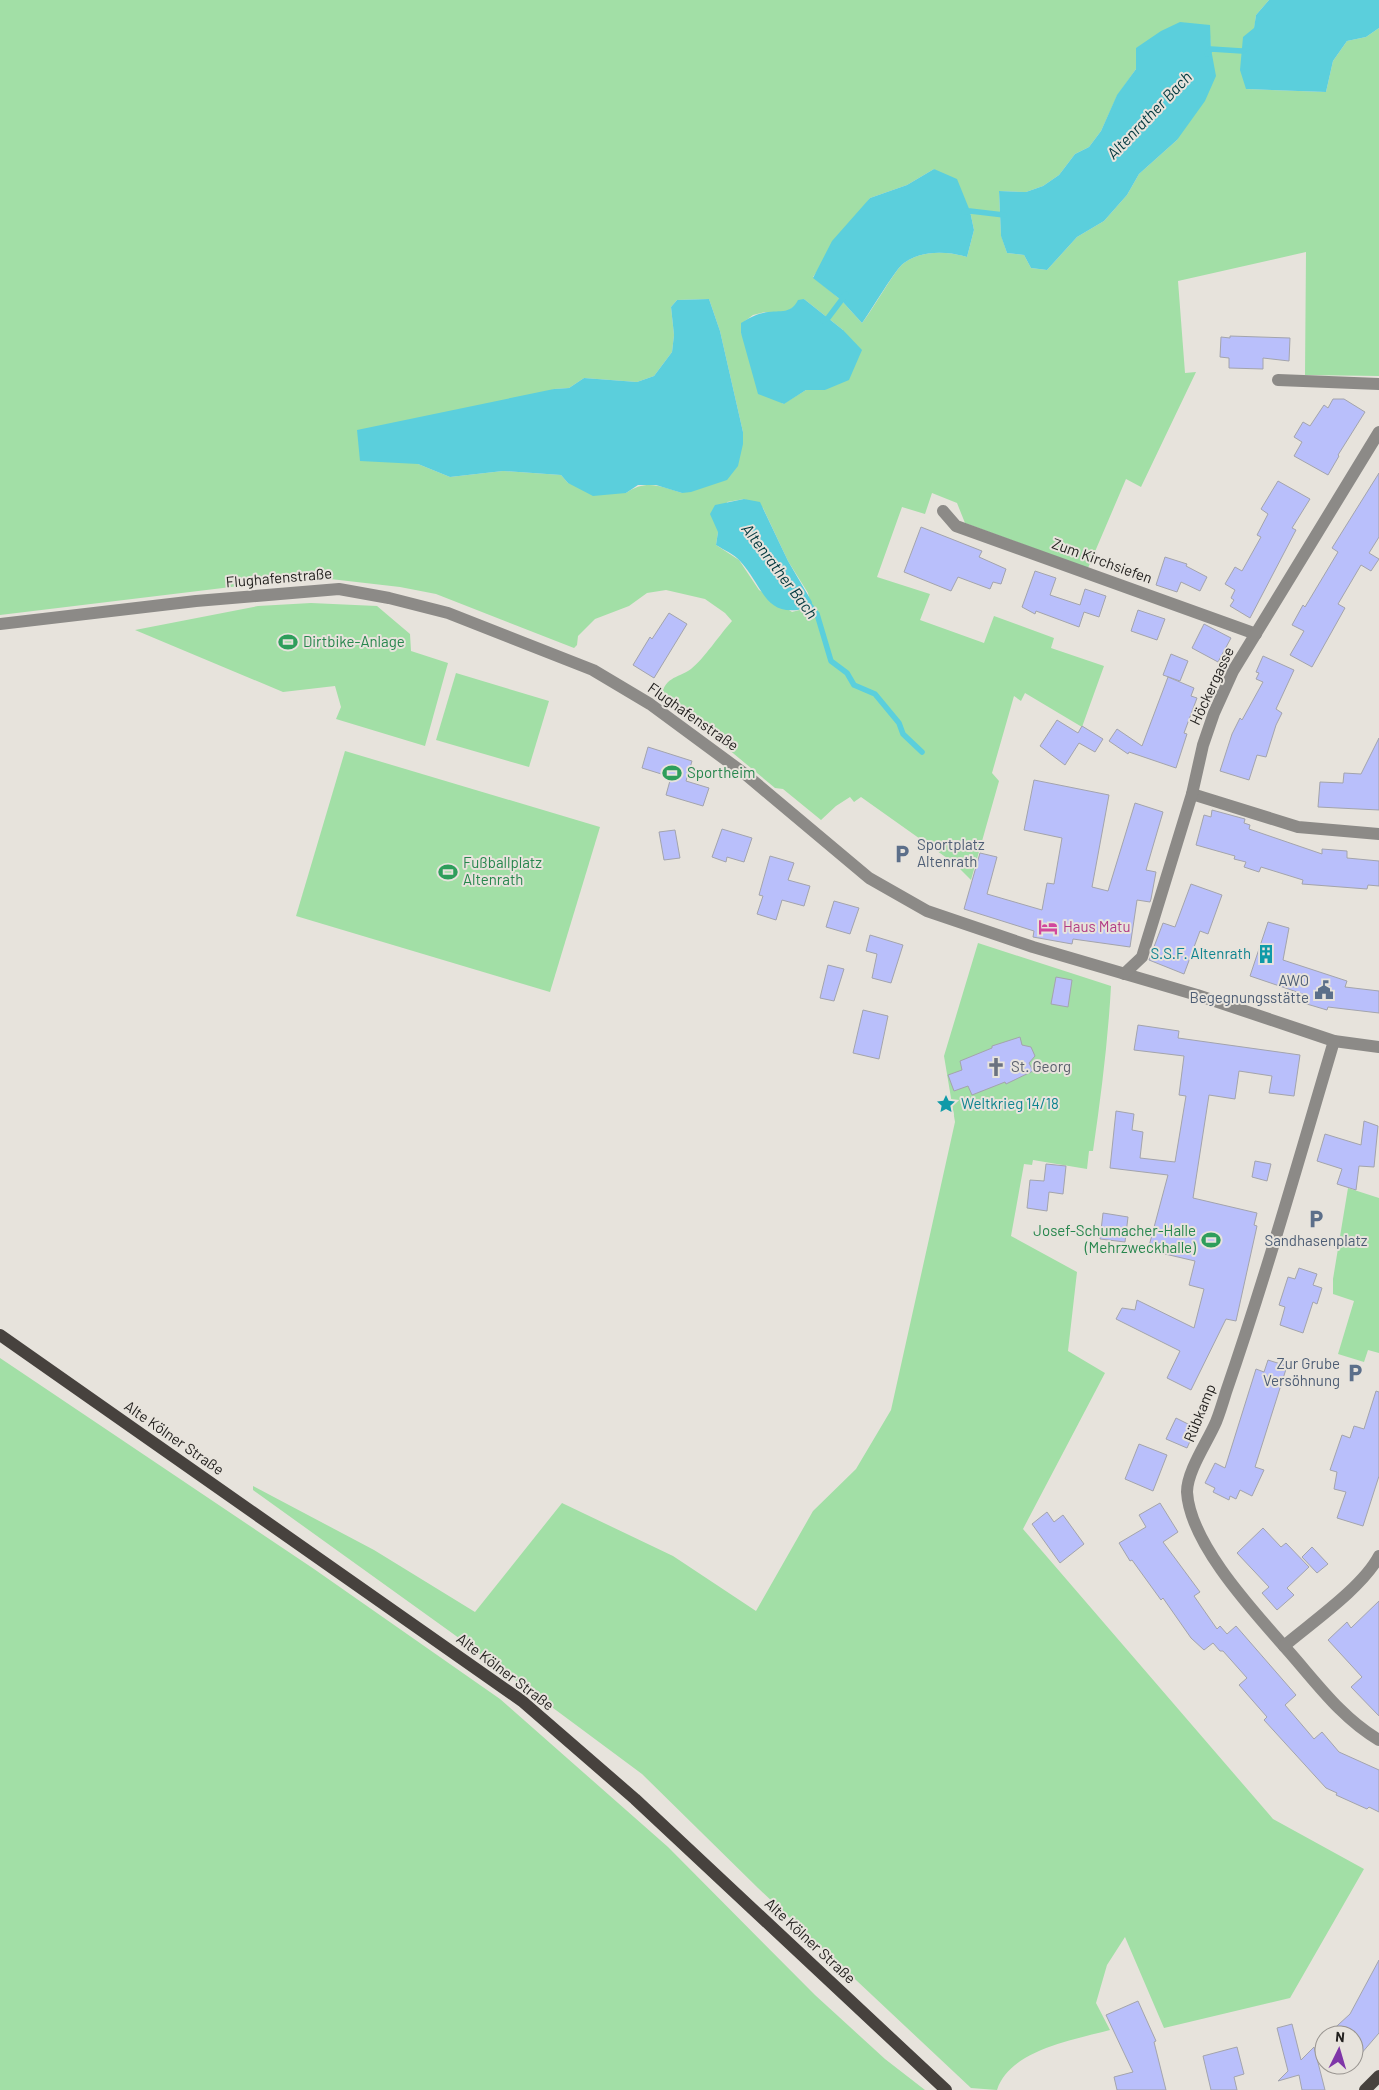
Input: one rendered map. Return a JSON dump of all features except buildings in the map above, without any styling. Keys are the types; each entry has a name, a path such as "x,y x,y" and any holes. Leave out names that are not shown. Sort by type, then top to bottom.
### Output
{"main road":[{"name":"Alte Kölner Straße","path":"0,1335 522,1701 635,1799 946,2090"},
{"path":"1365,2090 1379,2076"}],"street":[{"path":"1278,380 1379,384"},
{"name":"Höckergasse","path":"1124,974 1142,957 1192,794 1203,745 1214,713 1233,672 1379,432"},
{"name":"Zum Kirchsiefen","path":"943,511 956,526 1256,634"},
{"name":"Flughafenstraße","path":"0,624 188,602 339,589 389,598 448,613 586,667 650,704 745,774 869,878 905,901 926,911 994,934 1197,995 1334,1041 1379,1047"},
{"path":"1192,794 1298,827 1379,834"},
{"name":"Rübkamp","path":"1334,1041 1252,1316 1216,1422 1196,1463 1187,1491 1194,1519 1215,1560 1255,1614 1335,1704 1366,1733 1379,1740"},
{"path":"1284,1646 1354,1586 1374,1565 1379,1556"}],"green space":[{"path":"0,0 1269,0 1256,15 1246,89 1326,92 1333,61 1347,41 1366,37 1379,28 1379,376 1305,375 1306,252 1178,281 1185,373 1196,372 1141,487 1126,479 1088,568 965,523 957,503 932,493 925,514 902,507 877,577 930,594 920,620 984,643 994,616 1054,638 1051,648 1104,666 1082,727 1025,693 1021,701 1014,696 992,773 999,781 971,880 954,863 861,797 854,802 850,797 836,806 821,820 783,789 775,788 716,739 661,701 662,693 668,683 696,665 732,621 725,613 705,599 666,590 647,593 629,606 595,619 578,636 577,645 574,648 436,594 400,587 313,577 0,615","holes":["1209,25 1211,49 1177,140 1139,174 1127,195 1104,221 1077,237 1047,270 1031,268 1024,255 1007,253 1001,235 999,191 1026,192 1043,186 1059,175 1075,154 1089,147 1101,131 1117,96 1136,69","934,169 970,211 974,230 967,257 935,253 919,256 904,263 895,273 862,323 841,300 813,277 870,198 907,185","709,299 720,331 743,432 682,493 653,485 640,486 626,493 568,483 561,475 503,471 450,477 418,464 554,389 569,388 584,378 637,382 654,376 672,352 674,335 671,307 677,300","804,299 843,330 825,390 806,390 783,404 741,333 741,324 753,315 765,312 787,312","744,499 763,508 788,561 808,593 811,607 792,612 759,590 739,560 716,545 727,502"]},
{"name":"Dirtbike-Anlage","path":"311,603 377,606 410,634 411,651 448,663 425,746 336,719 341,707 335,686 283,692 135,630 258,606"},
{"path":"456,673 549,701 529,767 436,740"},
{"name":"Fußballplatz Altenrath","path":"345,751 600,827 550,992 296,916"},
{"path":"978,943 1111,986 1099,1110 1093,1151 1089,1151 1087,1169 1033,1160 1032,1165 1024,1164 1011,1236 1077,1272 1068,1351 1105,1373 1023,1529 1273,1819 1364,1869 1290,1998 1164,2028 1125,1937 1107,1965 1096,2003 1110,2030 1061,2043 1029,2056 1015,2065 1004,2076 997,2090 971,2088 758,1888 642,1774 452,1633 253,1490 253,1486 374,1550 475,1612 562,1503 673,1556 756,1611 813,1511 856,1469 891,1410 955,1122 944,1056"},
{"path":"1348,1188 1379,1198 1379,1353 1368,1350 1364,1362 1338,1354 1354,1301 1333,1294 1333,1279"},
{"path":"0,1358 314,1569 500,1699 668,1847 815,1995 885,2059 925,2090 0,2090"}],"water":[{"path":"1269,0 1379,0 1379,28 1366,37 1347,41 1333,61 1326,92 1246,89 1240,70 1243,37 1254,28 1256,15"},
{"path":"1180,22 1210,25 1211,49 1216,76 1205,101 1177,140 1139,174 1127,195 1104,221 1077,237 1047,270 1031,268 1024,255 1007,253 1001,236 999,191 1026,192 1043,186 1059,175 1075,154 1089,147 1101,131 1117,95 1136,69 1136,48 1161,31"},
{"path":"934,169 957,179 970,211 974,230 967,257 935,253 919,256 904,263 862,323 841,300 813,278 832,241 870,198 907,185"},
{"path":"709,299 720,331 743,432 743,444 738,466 727,480 691,492 682,493 656,485 638,485 626,493 593,496 568,483 561,475 503,471 450,477 418,464 360,461 357,430 554,389 569,388 584,378 637,382 654,376 672,352 674,335 671,307 677,300"},
{"path":"804,299 843,330 862,350 849,380 825,390 806,390 784,404 758,394 741,333 741,323 760,314 787,310 795,305 798,300"},
{"path":"744,499 760,502 788,561 812,602 811,607 784,610 774,606 740,561 716,545 718,532 710,514 715,505"}],"waterway":[{"name":"Altenrather Bach","path":"1207,54 1211,49 1242,51 1247,48"},
{"name":"Altenrather Bach","path":"964,212 1004,215"},
{"name":"Altenrather Bach","path":"823,321 828,318 846,294"},
{"name":"Altenrather Bach","path":"807,602 817,614 831,661 847,673 854,685 875,694 899,723 903,734 922,752"}],"place":[{"name":"Dirtbike-Anlage","path":"288,642"},
{"name":"Sportheim","path":"672,773"},
{"name":"Sportplatz Altenrath","path":"902,854"},
{"name":"Fußballplatz Altenrath","path":"448,872"},
{"name":"Haus Matu","path":"1048,927"},
{"name":"S.S.F. Altenrath","path":"1266,954"},
{"name":"AWO Begegnungsstätte","path":"1324,990"},
{"name":"St. Georg","path":"996,1067"},
{"name":"Weltkrieg 14/18","path":"946,1104"},
{"name":"Sandhasenplatz","path":"1316,1219"},
{"name":"Josef-Schumacher-Halle (Mehrzweckhalle)","path":"1211,1240"},
{"name":"Zur Grube Versöhnung","path":"1355,1373"}]}
